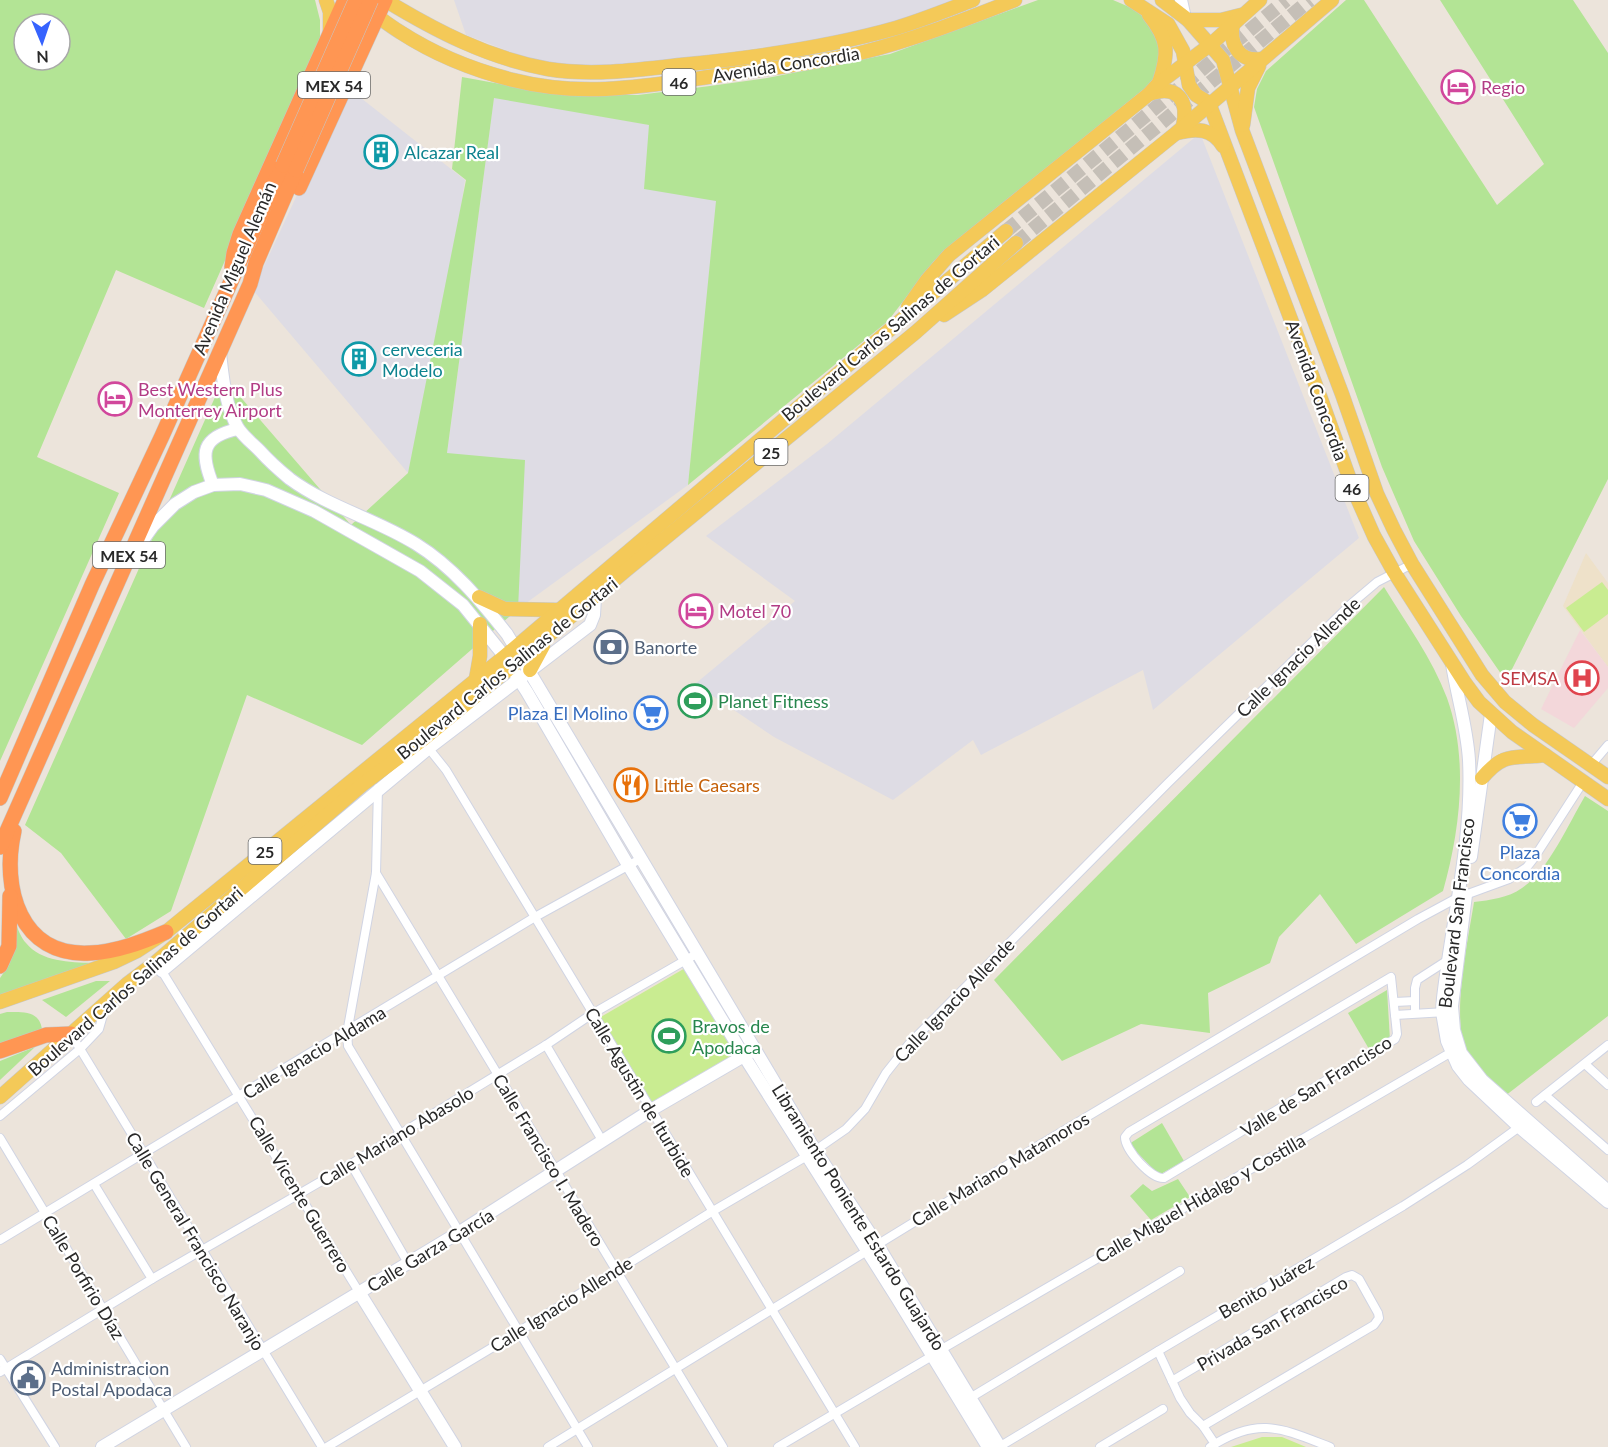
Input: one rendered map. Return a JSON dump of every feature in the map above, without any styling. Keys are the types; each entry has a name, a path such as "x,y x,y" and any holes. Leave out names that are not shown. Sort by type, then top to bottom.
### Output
{"highway":[{"path":"233,277 232,261 240,234 345,0"},
{"name":"Avenida Miguel Alemán","path":"0,847 250,284 249,260 355,0"},
{"name":"Avenida Miguel Alemán","path":"0,798 92,585 233,277 249,260 371,0"},
{"path":"250,284 268,259 385,0"},
{"path":"322,50 338,41 350,44 355,52 355,66"},
{"path":"0,966 9,945 11,845 23,797"},
{"path":"10,880 17,905 28,928 42,941 65,951 102,952 142,942 166,932"},
{"path":"0,1050 46,1035 71,1034"}],"main road":[{"path":"326,0 330,12 330,32"},
{"name":"Avenida Concordia","path":"355,0 424,46 489,74 538,85 605,90 643,87 782,67 860,53 943,28 1015,0"},
{"name":"Avenida Concordia","path":"385,0 438,31 483,51 533,66 587,72 688,64 820,46 898,27 973,0"},
{"path":"903,316 916,294 949,255 1149,94 1159,83 1210,45 1260,0"},
{"path":"916,332 956,309 982,290 1179,130 1332,0"},
{"name":"Avenida Concordia","path":"1171,2 1223,60 1242,130 1342,394 1377,494 1412,564 1482,675 1512,708 1608,779"},
{"path":"1137,3 1156,23 1165,40 1165,64 1159,83"},
{"name":"Avenida Concordia","path":"1137,3 1168,24 1181,44 1187,79 1192,90 1209,103 1354,491 1394,573 1479,702 1491,714 1545,755 1608,799"},
{"path":"1187,19 1238,18"},
{"path":"1238,18 1231,33 1235,48 1246,58 1264,57"},
{"path":"1242,130 1248,88 1264,57"},
{"path":"1149,94 1164,90 1173,92 1179,97 1185,107 1179,130"},
{"path":"1179,130 1207,131 1221,141 1228,152"},
{"name":"Boulevard Carlos Salinas de Gortari","path":"0,1097 127,984 159,967 425,744 522,658 558,610 1006,231"},
{"name":"Boulevard Carlos Salinas de Gortari","path":"522,658 540,650 561,626 916,332 1016,243"},
{"path":"479,597 504,609 558,610"},
{"path":"476,679 480,656 480,624"},
{"name":"Boulevard Carlos Salinas de Gortari","path":"0,1002 121,959 166,932 476,679 511,668"},
{"path":"1482,675 1491,714"},
{"path":"1482,778 1492,766 1506,758 1545,755"},
{"path":"1583,782 1595,775 1608,779"}],"street":[{"path":"116,585 153,526 175,504 194,492 213,485 205,466 204,453 214,438 238,429 227,401 220,352"},
{"name":"Libramiento Poniente Estardo Guajardo","path":"238,429 273,465 292,480 416,544 443,564 479,597 522,658 642,858 698,953 750,1053"},
{"name":"Libramiento Poniente Estardo Guajardo","path":"213,485 240,484 266,490 314,511 434,581 463,605 480,624 531,700 686,960 750,1053 937,1352 988,1447"},
{"name":"Calle Ignacio Allende","path":"327,1447 811,1153 846,1129 865,1109 886,1073 909,1044 1176,775 1351,604 1377,582 1412,564"},
{"path":"493,698 511,668 522,658 590,625 594,615 595,597"},
{"name":"Boulevard San Francisco","path":"1452,664 1467,736 1469,770 1461,896"},
{"path":"425,744 493,698 508,693 524,695 531,700"},
{"name":"Boulevard San Francisco","path":"1491,714 1452,958 1447,1012 1455,1050 1470,1080 1608,1191"},
{"name":"Calle Agustin de Iturbide","path":"425,744 446,770 855,1447"},
{"path":"1591,765 1608,745"},
{"name":"Calle Mariano Matamoros","path":"548,1447 872,1247 1418,919 1461,896 1509,879 1527,867 1534,858 1583,782"},
{"path":"375,784 376,873 347,1033 351,1053 588,1447"},
{"name":"Calle Ignacio Aldama","path":"0,1240 347,1033 535,917 642,858"},
{"name":"Calle Francisco I. Madero","path":"376,873 723,1447"},
{"name":"Calle Mariano Abasolo","path":"3,1370 152,1279 351,1164 546,1045 592,1014 698,953"},
{"path":"1415,1013 1415,982 1452,958"},
{"name":"Calle Vicente Guerrero","path":"159,967 455,1447"},
{"name":"Valle de San Francisco","path":"1391,977 1395,1002 1397,1036 1395,1040 1164,1178 1154,1176 1126,1146 1125,1137 1129,1132 1391,977"},
{"path":"1395,1002 1415,1001"},
{"path":"0,1116 80,1049 99,1029 106,1004"},
{"path":"1395,1015 1447,1012"},
{"name":"Calle General Francisco Naranjo","path":"71,1034 322,1447"},
{"path":"546,1045 603,1142"},
{"path":"1536,1102 1608,1045"},
{"name":"Calle Miguel Hidalgo y Costilla","path":"778,1447 1455,1050"},
{"name":"Calle Garza García","path":"102,1447 556,1173 651,1110 750,1053"},
{"path":"1585,1064 1608,1085"},
{"path":"1545,1095 1608,1150"},
{"name":"Boulevard San Francisco","path":"1523,1124 1608,1202"},
{"name":"Benito Juárez","path":"1000,1447 1404,1206 1467,1165 1523,1124"},
{"name":"Calle Porfirio Díaz","path":"0,1138 186,1447"},
{"path":"351,1164 408,1263"},
{"path":"94,1184 152,1279"},
{"path":"970,1398 1180,1271"},
{"name":"Privada San Francisco","path":"1172,1381 1346,1277 1352,1275 1359,1279 1378,1312 1379,1318 1374,1325 1203,1426"},
{"path":"1158,1351 1190,1413 1203,1426 1213,1445 1238,1432 1264,1427 1284,1430 1330,1447"},
{"name":"Libramiento Poniente Estardo Guajardo","path":"937,1352 970,1398 1000,1447"},
{"path":"0,1359 3,1370 55,1447"},
{"path":"1101,1447 1163,1409"}],"shaded area":[{"path":"454,0 965,0 932,13 819,40 605,68 576,67 527,58 466,35"},
{"path":"347,87 465,180 450,284 408,473 253,290"},
{"path":"494,97 650,125 717,201 688,485 518,609 447,453"},
{"path":"1200,133 1359,538 1153,710 1143,670 981,755 973,740 893,800 774,737 695,684 795,601 706,536 827,444"},
{"path":"1586,553 1608,583 1608,667 1563,606"},
{"name":"SEMSA","path":"1580,630 1608,667 1608,688 1574,728 1541,709"}],"green space":[{"path":"0,0 315,0 320,20 320,46 204,308 116,270 37,457 119,493 0,761"},
{"path":"1038,0 1113,0 1134,9 1149,21 1160,35 1159,68 1150,84 934,261 888,321 688,485 716,201 644,189 649,125 494,98 447,453 525,460 518,609 362,745 247,695 171,911 126,939 61,853 25,825 216,395 231,386 351,525 408,473 466,180 452,169 462,77 561,95 638,95 710,86 767,78 890,54"},
{"path":"1346,0 1364,0 1497,205 1544,164 1440,0 1573,0 1608,53 1608,479 1506,681 1461,616 1414,541 1382,467 1254,107 1257,89 1266,71"},
{"path":"1602,582 1608,590 1608,614 1584,632 1566,608"},
{"path":"1384,587 1434,669 1454,721 1458,745 1460,795 1454,844 1443,891 1356,944 1320,894 1279,937 1270,963 1208,993 1210,1033 1141,1024 1062,1061 994,980"},
{"path":"1585,796 1608,811 1608,1016 1505,1096 1469,1058 1463,1043 1460,1025 1462,982 1474,902 1511,894 1532,880 1549,859"},
{"path":"15,922 24,941 40,954 56,960 92,963 0,995 0,978 9,965 15,944"},
{"name":"Bravos de Apodaca","path":"687,967 739,1053 653,1104 599,1018"},
{"path":"96,981 110,981 66,1017 42,1000"},
{"path":"1387,990 1390,1040 1369,1049 1348,1013"},
{"path":"24,1012 34,1015 42,1029 0,1044 0,1014"},
{"path":"35,1047 0,1080 0,1061"},
{"path":"1162,1123 1184,1161 1159,1175 1129,1144"},
{"path":"1178,1179 1190,1197 1151,1220 1130,1196 1143,1184 1152,1191"},
{"path":"1262,1437 1282,1437 1306,1447 1231,1447"}],"tunnel":[{"path":"1006,231 1286,0"},
{"path":"1016,243 1310,0"}],"place":[{"name":"Regio","path":"1458,87"},
{"name":"Alcazar Real","path":"381,152"},
{"name":"cerveceria Modelo","path":"359,359"},
{"name":"Best Western Plus Monterrey Airport","path":"115,399"},
{"name":"Motel 70","path":"696,611"},
{"name":"Banorte","path":"611,647"},
{"name":"SEMSA","path":"1582,678"},
{"name":"Planet Fitness","path":"695,701"},
{"name":"Plaza El Molino","path":"651,713"},
{"name":"Little Caesars","path":"631,785"},
{"name":"Plaza Concordia","path":"1520,821"},
{"name":"Bravos de Apodaca","path":"669,1036"},
{"name":"Administracion Postal Apodaca","path":"28,1378"}]}
